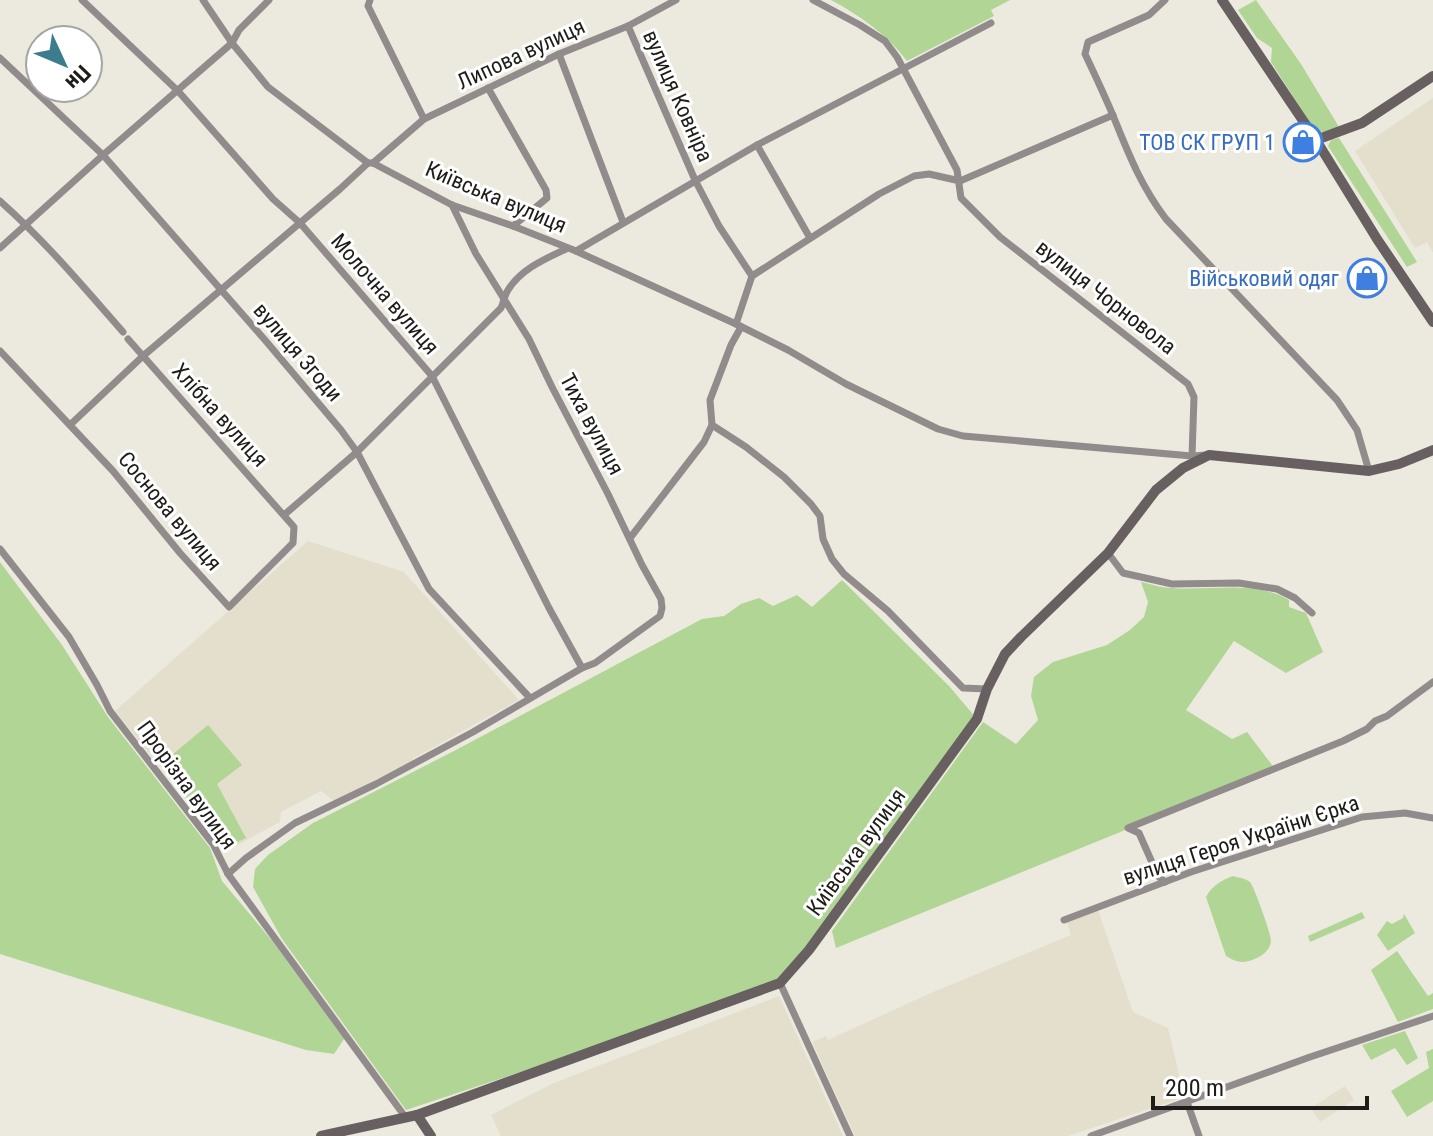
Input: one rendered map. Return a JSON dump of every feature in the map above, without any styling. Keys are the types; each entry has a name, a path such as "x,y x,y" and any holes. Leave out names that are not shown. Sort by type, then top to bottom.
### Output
{"street":[{"name":"Молочна вулиця","path":"82,0 178,91 273,199 300,223 432,376 582,668"},
{"name":"Київська вулиця","path":"203,0 232,43 268,87 370,163 452,205 576,251 738,325 846,384 938,429 963,436 1369,471 1399,464 1433,450"},
{"path":"0,248 232,43 239,30 269,0"},
{"path":"370,0 368,6 424,119"},
{"name":"Липова вулиця","path":"71,424 143,356 424,119 559,54 628,26 676,0"},
{"name":"вулиця Чорновола","path":"813,0 885,41 904,67 957,170 961,198 1000,237 1188,384 1194,397 1192,456"},
{"path":"1165,0 1149,15 1088,42 1085,54 1135,170 1166,219 1337,400 1357,430 1369,471"},
{"path":"1222,0 1433,322"},
{"path":"576,251 757,145 991,23"},
{"name":"вулиця Ковніра","path":"628,26 695,180"},
{"path":"559,54 623,222"},
{"name":"вулиця Згоди","path":"0,58 103,155 341,430 357,452 429,589 530,698"},
{"path":"1316,140 1362,123 1433,76"},
{"path":"488,88 546,190 547,198 513,226"},
{"path":"630,538 704,442 712,425 710,400 738,325 752,276 879,194 914,176 929,174 960,181 1113,115"},
{"path":"757,145 810,238"},
{"path":"695,180 719,226 752,276"},
{"name":"Хлібна вулиця","path":"0,201 75,276 284,515"},
{"name":"Тиха вулиця","path":"452,205 476,254 529,339 661,599 660,616 595,663 582,668"},
{"path":"284,515 357,452 501,308 517,279 530,268 566,249"},
{"name":"Соснова вулиця","path":"0,351 71,424 229,607 293,543 294,527 284,515"},
{"path":"712,425 784,477 811,504 820,516 823,539 832,559 844,574 888,611 963,688 987,689"},
{"name":"Київська вулиця","path":"321,1136 411,1117 780,983 809,950 977,719 987,689 1005,654 1108,553 1156,490 1183,468 1209,455"},
{"name":"Прорізна вулиця","path":"0,549 69,637 110,711 213,844 228,874 295,823 473,732 582,668"},
{"path":"1108,553 1123,573 1172,584 1239,583 1277,589 1295,598 1312,613"},
{"path":"1165,882 1158,876 1139,833 1128,828 1343,741 1387,716 1433,682"},
{"name":"вулиця Героя України Єрка","path":"1064,920 1165,882 1362,817 1405,813 1433,818"},
{"path":"228,874 411,1117 431,1136"},
{"path":"780,983 850,1136"},
{"path":"1091,1136 1433,1016"},
{"path":"1187,1102 1199,1136"}],"shaded area":[{"path":"1433,98 1433,253 1427,242 1415,248 1355,151"},
{"path":"308,541 404,572 519,700 408,764 334,801 321,791 281,812 280,822 228,850 115,711"},
{"path":"1098,910 1133,1012 1168,1028 1183,1091 1179,1099 1068,1136 855,1136 812,1042 826,1036 828,1040 933,992 1071,935 1067,922"},
{"path":"779,996 843,1136 501,1136 491,1115 554,1083"},
{"path":"1345,1086 1354,1100 1320,1122 1311,1108"}],"green space":[{"path":"831,0 1010,0 991,10 994,16 907,61 872,26"},
{"path":"1256,0 1301,64 1339,127 1323,132 1314,129 1271,62 1272,48 1257,38 1238,10"},
{"path":"1339,138 1417,262 1407,267 1328,146 1331,140"},
{"path":"0,562 62,645 108,717 210,848 222,881 274,943 344,1039 334,1054 306,1050 0,954"},
{"path":"842,580 949,686 977,719 780,983 406,1110 282,939 253,887 255,869 268,855 313,823 702,619 724,616 741,604 759,598 773,606 797,595 812,607"},
{"path":"1141,582 1168,588 1262,590 1289,600 1289,607 1306,613 1323,652 1286,673 1234,641 1186,710 1232,739 1247,732 1275,769 836,948 832,931 983,722 1016,744 1038,720 1031,696 1034,677 1053,662 1107,645 1130,630 1144,617 1148,602"},
{"path":"208,725 242,765 217,784 246,838 228,847 160,765"},
{"path":"1233,876 1252,885 1271,941 1261,956 1243,962 1226,956 1206,897 1217,884"},
{"path":"1362,912 1365,918 1310,942 1308,936"},
{"path":"1404,914 1415,933 1388,951 1377,935 1387,921 1392,924 1403,918"},
{"path":"1397,951 1428,996 1433,993 1433,1009 1398,1022 1371,970"},
{"path":"1405,1031 1418,1058 1407,1065 1395,1048 1371,1060 1362,1045"},
{"path":"1433,1049 1433,1101 1407,1117 1391,1091 1429,1068 1426,1052"}],"place":[{"name":"ТОВ СК ГРУП 1","path":"1303,142"},
{"name":"Військовий одяг","path":"1367,278"}]}
